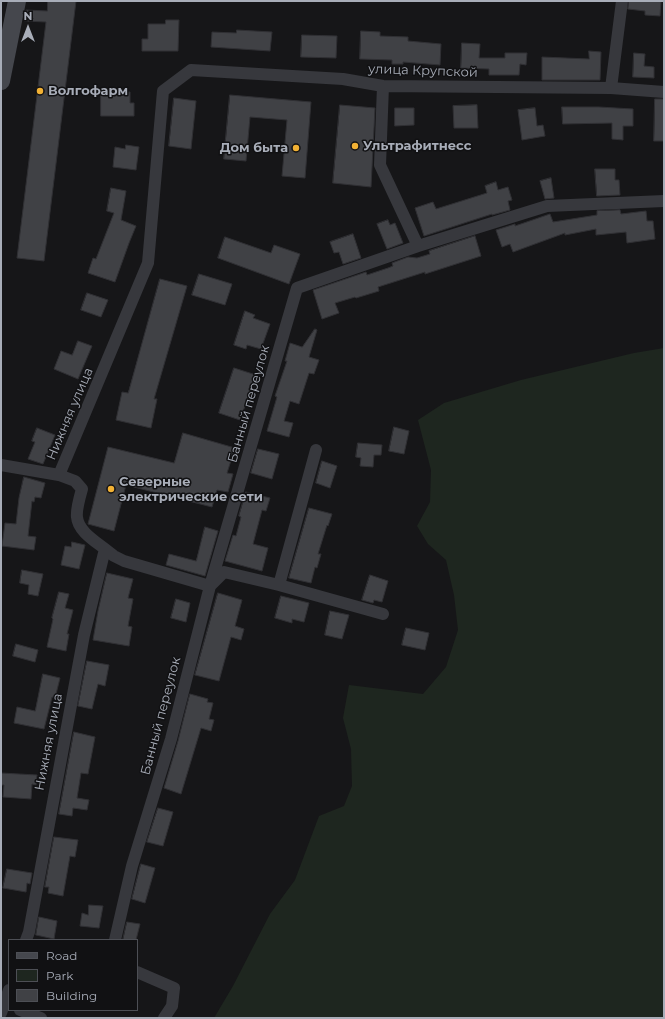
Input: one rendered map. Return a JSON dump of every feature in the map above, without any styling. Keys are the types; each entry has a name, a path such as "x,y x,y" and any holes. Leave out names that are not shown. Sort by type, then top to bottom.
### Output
{"main road":[{"path":"1,80 17,1"}],"street":[{"path":"611,88 622,1"},
{"name":"улица Крупской","path":"163,91 191,70 343,79 383,86 611,88 664,92"},
{"path":"383,86 380,165 418,246"},
{"name":"Нижняя улица","path":"26,939 29,932 84,635 105,549 80,527 77,516 82,489 76,481 59,475 148,263 163,91"},
{"name":"Банный переулок","path":"115,939 132,866 171,739 210,586 297,288 418,246 547,206 664,201"},
{"path":"279,585 316,450"},
{"path":"1,465 59,475"},
{"path":"105,549 124,561 210,586 224,572 279,585 383,614"},
{"path":"138,972 174,988 172,1006 164,1018"},
{"path":"4,1006 8,993"},
{"path":"23,1011 41,1018"}],"green space":[{"path":"664,348 664,1018 214,1018 233,986 270,914 295,880 319,816 344,806 352,786 351,749 343,718 349,685 423,694 446,667 458,630 454,595 446,560 428,544 417,526 430,502 431,470 418,420 444,403 521,380 634,353"}],"building":[{"path":"48,1 76,1 44,261 17,258 46,22 24,21 26,10 47,11"},
{"path":"629,1 661,1 660,16 645,15 645,11 628,9"},
{"path":"166,20 179,20 178,51 142,51 142,39 148,39 148,24 165,24"},
{"path":"237,30 272,32 270,51 211,47 212,32 236,33"},
{"path":"361,31 380,32 380,36 408,37 408,41 441,44 440,65 403,62 403,64 392,64 392,60 360,59"},
{"path":"302,35 337,36 336,58 301,57"},
{"path":"462,43 480,44 479,58 505,58 505,53 527,53 526,65 520,64 519,75 489,75 489,69 461,68"},
{"path":"589,51 601,52 600,80 542,80 542,57 589,59"},
{"path":"634,53 645,54 644,66 654,67 654,78 633,77"},
{"path":"101,92 130,92 130,103 134,103 134,116 101,116"},
{"name":"Дом быта","path":"230,95 311,102 305,178 282,176 287,120 250,117 246,161 224,159"},
{"path":"174,98 196,101 191,149 169,146"},
{"path":"655,99 664,99 664,141 654,141"},
{"name":"Ультрафитнесс","path":"340,105 375,108 371,187 333,183"},
{"path":"477,105 478,128 454,128 453,106"},
{"path":"562,107 633,109 633,126 623,126 623,140 612,139 612,123 563,124"},
{"path":"395,108 414,108 414,125 395,126"},
{"path":"535,108 537,126 543,125 545,136 522,140 518,110"},
{"path":"126,145 139,147 136,170 113,167 115,147 125,149"},
{"path":"595,169 615,169 615,180 619,180 620,195 597,196"},
{"path":"551,178 554,198 545,199 540,181"},
{"path":"496,182 498,190 508,187 512,200 508,201 510,210 492,214 424,236 415,208 433,202 436,209 487,193 485,186"},
{"path":"111,188 126,191 121,220 136,226 115,282 88,273 93,258 96,259 114,213 107,211"},
{"path":"620,210 621,214 646,211 647,221 653,221 655,239 627,243 626,232 596,235 596,229 565,235 565,233 513,252 510,244 502,247 496,230 515,224 515,226 550,214 553,222 597,215 597,211"},
{"path":"388,220 390,225 395,223 403,243 387,249 377,224"},
{"path":"353,234 361,258 343,264 339,252 334,253 330,242"},
{"path":"475,236 481,256 378,287 379,291 335,303 339,313 322,319 313,290 366,272 367,275 388,268 393,266 392,263 408,257 417,258 430,254 429,251"},
{"path":"225,237 271,253 274,245 300,254 289,284 218,258"},
{"path":"199,274 232,284 225,305 192,295"},
{"path":"160,279 187,286 154,399 157,399 151,428 116,420 122,392 128,393"},
{"path":"87,293 108,300 101,317 81,310"},
{"path":"245,311 255,315 253,318 270,324 261,349 247,345 246,349 234,345"},
{"path":"315,329 317,330 309,357 319,360 314,374 309,373 299,404 290,401 284,421 293,423 289,437 267,431 277,397 275,396 287,361 285,361 290,343 302,347"},
{"path":"78,341 92,346 78,379 54,369 61,351 72,355"},
{"path":"234,368 256,375 240,420 219,413"},
{"path":"394,427 409,431 404,454 389,451"},
{"path":"37,428 55,435 43,464 28,459 35,442 32,441"},
{"path":"183,433 235,448 227,473 233,474 228,492 217,490 212,507 126,485 114,531 88,524 108,447 174,463"},
{"path":"358,443 382,445 381,455 374,455 373,467 360,466 361,458 356,457"},
{"path":"258,449 279,454 272,479 251,473"},
{"path":"322,461 337,466 330,488 316,483"},
{"path":"24,477 45,483 41,498 35,497 34,502 32,501 28,536 36,537 34,550 2,546 5,523 16,524 19,498"},
{"path":"246,492 270,498 266,511 262,510 253,544 268,548 262,571 225,561 233,535 236,536 241,517 239,516"},
{"path":"309,508 332,514 318,554 321,554 317,568 315,567 311,583 289,578"},
{"path":"205,527 218,531 205,576 166,565 169,554 196,561"},
{"path":"72,542 85,545 79,569 61,565 65,546 71,547"},
{"path":"22,570 43,574 38,596 28,594 29,585 20,583"},
{"path":"107,573 133,579 128,598 133,599 128,626 132,627 129,646 93,640"},
{"path":"370,575 388,581 382,602 374,600 373,603 362,600"},
{"path":"59,592 69,594 65,608 73,610 67,634 69,634 66,651 47,647 52,618"},
{"path":"218,593 242,600 235,626 244,629 241,640 231,637 219,681 195,675"},
{"path":"281,596 309,603 304,622 292,619 292,623 275,618"},
{"path":"176,599 190,603 186,622 171,618"},
{"path":"330,611 349,615 342,639 325,635"},
{"path":"406,628 429,633 425,650 402,645"},
{"path":"16,644 38,650 35,662 13,656"},
{"path":"87,661 109,665 105,686 98,684 92,709 78,706"},
{"path":"43,674 60,678 55,698 52,697 44,729 14,723 17,707 35,711"},
{"path":"190,694 208,699 207,702 213,703 209,719 214,720 211,731 201,728 181,794 164,788"},
{"path":"74,732 95,737 88,774 81,773 77,798 89,800 87,810 73,808 72,816 59,814"},
{"path":"1,773 37,775 36,785 32,784 31,799 3,797 4,785 1,785"},
{"path":"158,808 173,812 163,846 147,842"},
{"path":"54,837 78,840 75,857 70,856 63,896 48,893 49,887 45,887"},
{"path":"141,864 155,868 145,903 132,899"},
{"path":"7,869 32,873 30,884 27,883 26,892 3,888"},
{"path":"89,905 103,906 99,928 80,926 82,913 88,915"},
{"path":"39,917 57,921 54,939 36,935"},
{"path":"127,922 140,924 136,939 123,939"}],"place":[{"name":"Волгофарм","path":"40,91"},
{"name":"Ультрафитнесс","path":"355,146"},
{"name":"Дом быта","path":"296,148"},
{"name":"Северные электрические сети","path":"111,489"}]}
